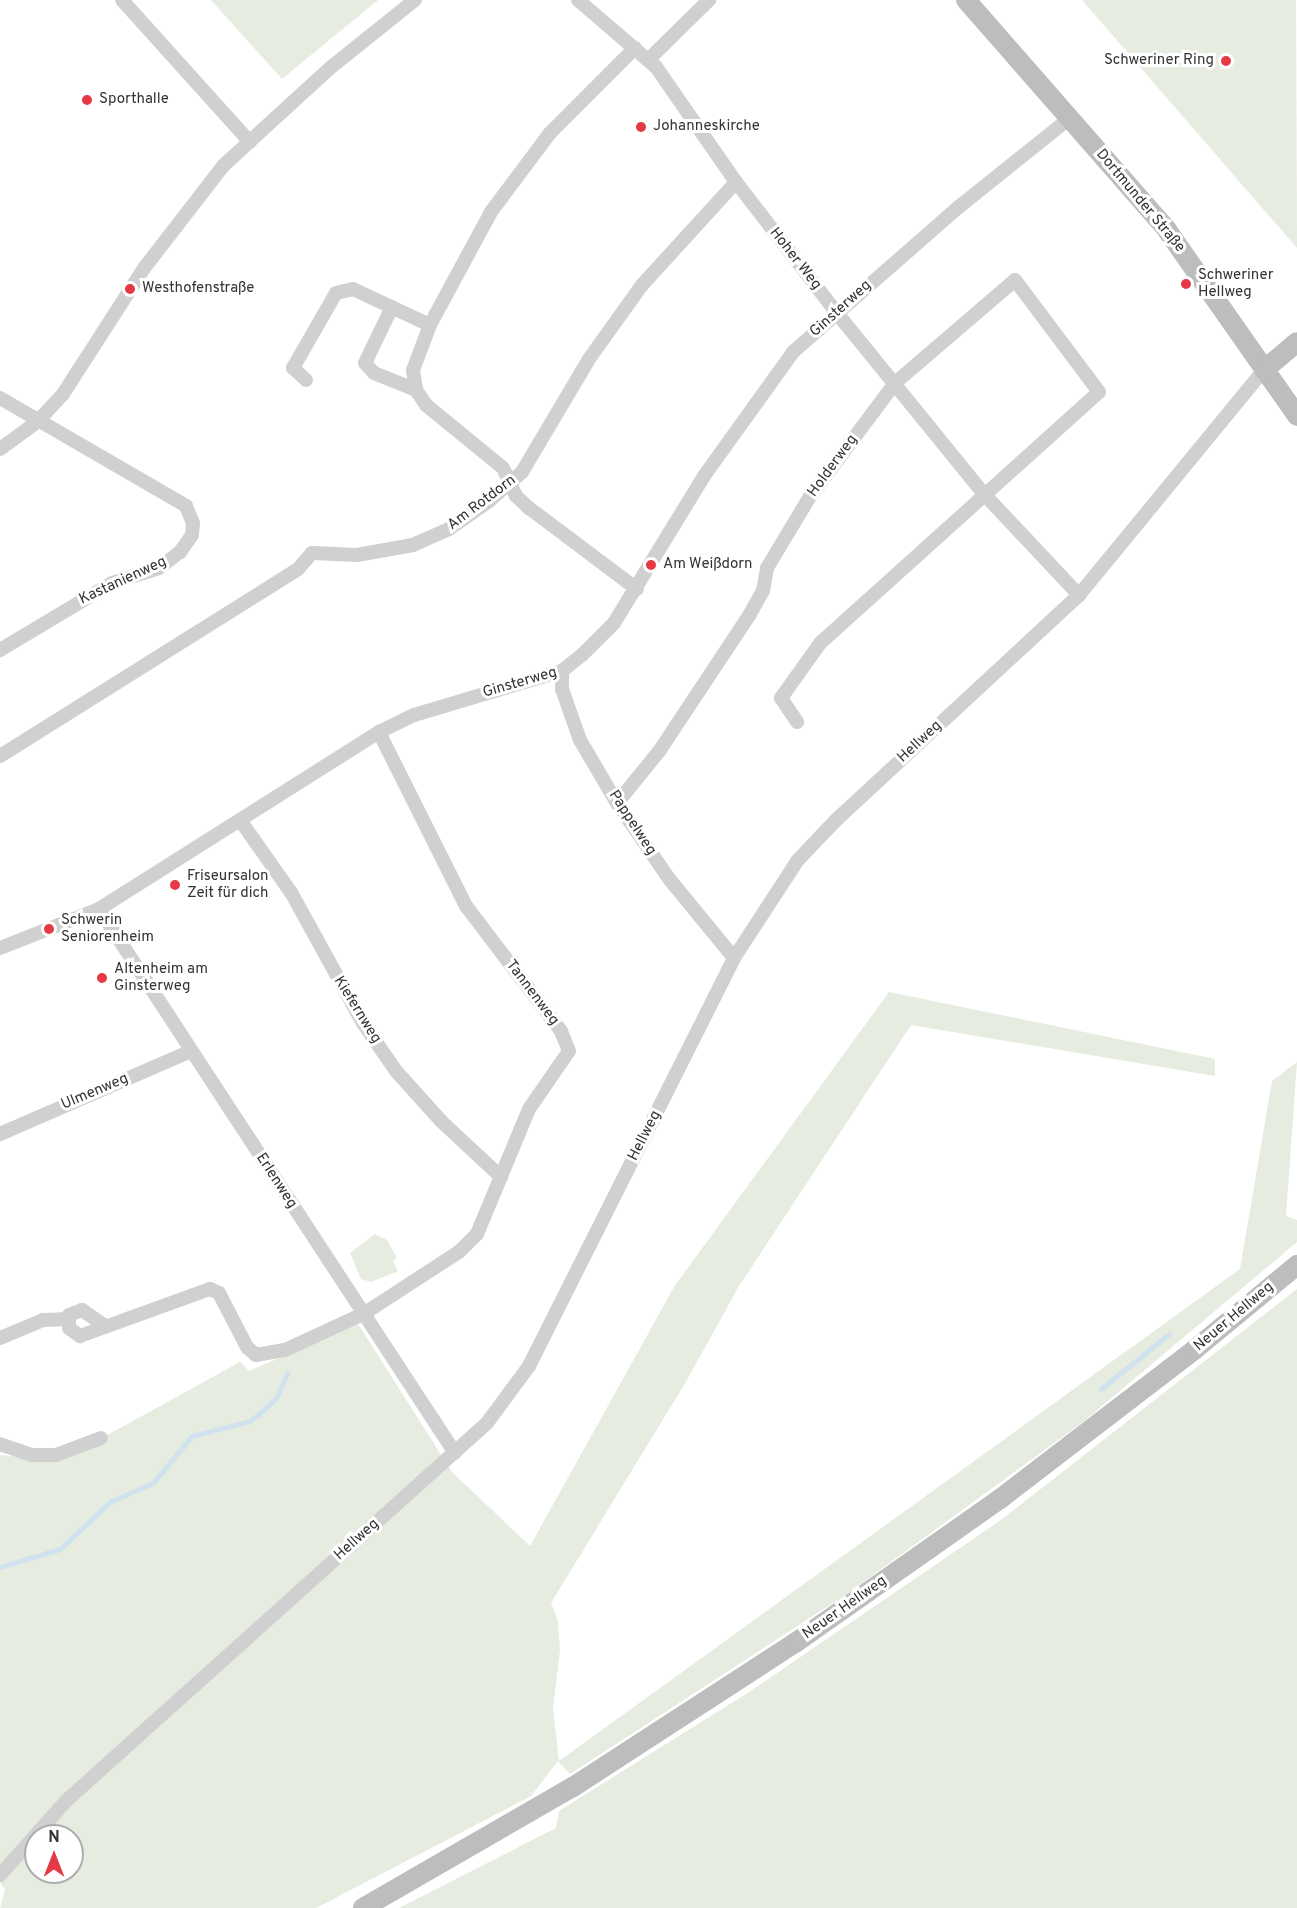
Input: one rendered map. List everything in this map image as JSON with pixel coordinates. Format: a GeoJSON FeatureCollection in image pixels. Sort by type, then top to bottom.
{"type":"FeatureCollection","features":[{"type":"Feature","properties":{"kind":"main road","name":"Dortmunder Straße"},"geometry":{"type":"LineString","coordinates":[[966,0],[1172,237],[1297,416]]}},
{"type":"Feature","properties":{"kind":"main road"},"geometry":{"type":"LineString","coordinates":[[1264,370],[1297,342]]}},
{"type":"Feature","properties":{"kind":"main road","name":"Neuer Hellweg"},"geometry":{"type":"LineString","coordinates":[[363,1908],[573,1787],[795,1643],[1000,1499],[1194,1350],[1297,1264]]}},
{"type":"Feature","properties":{"kind":"street"},"geometry":{"type":"LineString","coordinates":[[122,0],[250,142]]}},
{"type":"Feature","properties":{"kind":"street"},"geometry":{"type":"LineString","coordinates":[[0,449],[38,422],[63,394],[168,235],[223,166],[330,68],[415,0]]}},
{"type":"Feature","properties":{"kind":"street"},"geometry":{"type":"LineString","coordinates":[[578,0],[635,48],[550,133],[498,203],[464,257],[430,325],[413,370],[416,390],[426,405],[503,468],[511,480],[516,496],[637,589]]}},
{"type":"Feature","properties":{"kind":"street"},"geometry":{"type":"LineString","coordinates":[[648,60],[709,0]]}},
{"type":"Feature","properties":{"kind":"street","name":"Hoher Weg"},"geometry":{"type":"LineString","coordinates":[[635,48],[648,60],[736,182],[836,312],[984,494],[1079,595]]}},
{"type":"Feature","properties":{"kind":"street","name":"Ginsterweg"},"geometry":{"type":"LineString","coordinates":[[0,948],[99,909],[380,732],[414,715],[562,671],[615,623],[686,503],[740,423],[793,352],[836,312],[960,206],[1070,118]]}},
{"type":"Feature","properties":{"kind":"street","name":"Am Rotdorn"},"geometry":{"type":"LineString","coordinates":[[0,756],[298,569],[312,553],[357,555],[413,544],[448,529],[522,472],[589,359],[642,285],[736,182]]}},
{"type":"Feature","properties":{"kind":"street","name":"Holderweg"},"geometry":{"type":"LineString","coordinates":[[617,802],[660,750],[750,614],[763,591],[766,568],[809,498],[895,383],[1015,280],[1099,392],[984,494]]}},
{"type":"Feature","properties":{"kind":"street"},"geometry":{"type":"LineString","coordinates":[[306,380],[293,368],[336,293],[353,289],[430,325]]}},
{"type":"Feature","properties":{"kind":"street"},"geometry":{"type":"LineString","coordinates":[[392,307],[365,363],[374,373],[416,390]]}},
{"type":"Feature","properties":{"kind":"street","name":"Hellweg"},"geometry":{"type":"LineString","coordinates":[[0,1875],[67,1800],[487,1423],[529,1366],[734,957],[798,860],[835,821],[1079,595],[1264,370]]}},
{"type":"Feature","properties":{"kind":"street"},"geometry":{"type":"LineString","coordinates":[[0,398],[38,422]]}},
{"type":"Feature","properties":{"kind":"street","name":"Kastanienweg"},"geometry":{"type":"LineString","coordinates":[[0,650],[112,583],[159,568],[180,552],[192,535],[193,523],[186,506],[38,422]]}},
{"type":"Feature","properties":{"kind":"street"},"geometry":{"type":"LineString","coordinates":[[797,722],[781,698],[820,642],[984,494]]}},
{"type":"Feature","properties":{"kind":"street","name":"Pappelweg"},"geometry":{"type":"LineString","coordinates":[[562,671],[562,689],[580,740],[617,802],[670,880],[734,957]]}},
{"type":"Feature","properties":{"kind":"street","name":"Tannenweg"},"geometry":{"type":"LineString","coordinates":[[105,1326],[210,1289],[219,1293],[247,1347],[256,1355],[285,1350],[365,1313],[460,1251],[477,1234],[530,1109],[569,1051],[561,1031],[466,906],[380,732]]}},
{"type":"Feature","properties":{"kind":"street","name":"Kiefernweg"},"geometry":{"type":"LineString","coordinates":[[240,820],[292,894],[363,1023],[396,1071],[441,1121],[501,1177]]}},
{"type":"Feature","properties":{"kind":"street","name":"Erlenweg"},"geometry":{"type":"LineString","coordinates":[[99,909],[455,1453]]}},
{"type":"Feature","properties":{"kind":"street","name":"Ulmenweg"},"geometry":{"type":"LineString","coordinates":[[0,1134],[191,1051]]}},
{"type":"Feature","properties":{"kind":"street"},"geometry":{"type":"LineString","coordinates":[[82,1310],[105,1326],[80,1336],[69,1328],[69,1315],[82,1310]]}},
{"type":"Feature","properties":{"kind":"street"},"geometry":{"type":"LineString","coordinates":[[0,1338],[43,1320],[69,1319]]}},
{"type":"Feature","properties":{"kind":"street"},"geometry":{"type":"LineString","coordinates":[[0,1444],[32,1455],[56,1455],[101,1438]]}},
{"type":"Feature","properties":{"kind":"shaded area"},"geometry":{"type":"Polygon","coordinates":[[[211,0],[378,0],[282,79],[211,0]]]}},
{"type":"Feature","properties":{"kind":"shaded area"},"geometry":{"type":"Polygon","coordinates":[[[1082,0],[1296,0],[1297,248],[1082,0]]]}},
{"type":"Feature","properties":{"kind":"shaded area"},"geometry":{"type":"Polygon","coordinates":[[[889,992],[1215,1059],[1215,1076],[911,1025],[739,1286],[687,1380],[551,1603],[558,1621],[560,1650],[553,1708],[559,1761],[1240,1269],[1272,1081],[1297,1062],[1286,1216],[1297,1220],[1297,1242],[1083,1422],[851,1591],[570,1774],[558,1761],[531,1796],[316,1908],[0,1908],[5,1890],[0,1882],[0,1455],[62,1460],[240,1362],[249,1371],[358,1324],[452,1472],[530,1546],[674,1287],[889,992]]]}},
{"type":"Feature","properties":{"kind":"shaded area"},"geometry":{"type":"Polygon","coordinates":[[[375,1234],[387,1240],[397,1258],[393,1261],[398,1271],[371,1282],[361,1279],[350,1253],[375,1234]]]}},
{"type":"Feature","properties":{"kind":"shaded area"},"geometry":{"type":"Polygon","coordinates":[[[1297,1289],[1297,1908],[399,1908],[556,1828],[559,1811],[749,1692],[1001,1520],[1297,1289]]]}},
{"type":"Feature","properties":{"kind":"waterway"},"geometry":{"type":"LineString","coordinates":[[1101,1389],[1169,1334]]}},
{"type":"Feature","properties":{"kind":"waterway"},"geometry":{"type":"LineString","coordinates":[[0,1567],[60,1549],[110,1502],[153,1483],[192,1436],[250,1421],[277,1397],[287,1373]]}},
{"type":"Feature","properties":{"kind":"place","name":"Schweriner Ring"},"geometry":{"type":"Point","coordinates":[1226,61]}},
{"type":"Feature","properties":{"kind":"place","name":"Sporthalle"},"geometry":{"type":"Point","coordinates":[87,100]}},
{"type":"Feature","properties":{"kind":"place","name":"Johanneskirche"},"geometry":{"type":"Point","coordinates":[641,127]}},
{"type":"Feature","properties":{"kind":"place","name":"Schweriner Hellweg"},"geometry":{"type":"Point","coordinates":[1186,284]}},
{"type":"Feature","properties":{"kind":"place","name":"Westhofenstraße"},"geometry":{"type":"Point","coordinates":[130,289]}},
{"type":"Feature","properties":{"kind":"place","name":"Am Weißdorn"},"geometry":{"type":"Point","coordinates":[651,565]}},
{"type":"Feature","properties":{"kind":"place","name":"Friseursalon Zeit für dich"},"geometry":{"type":"Point","coordinates":[175,885]}},
{"type":"Feature","properties":{"kind":"place","name":"Schwerin Seniorenheim"},"geometry":{"type":"Point","coordinates":[49,929]}},
{"type":"Feature","properties":{"kind":"place","name":"Altenheim am Ginsterweg"},"geometry":{"type":"Point","coordinates":[102,978]}}]}
